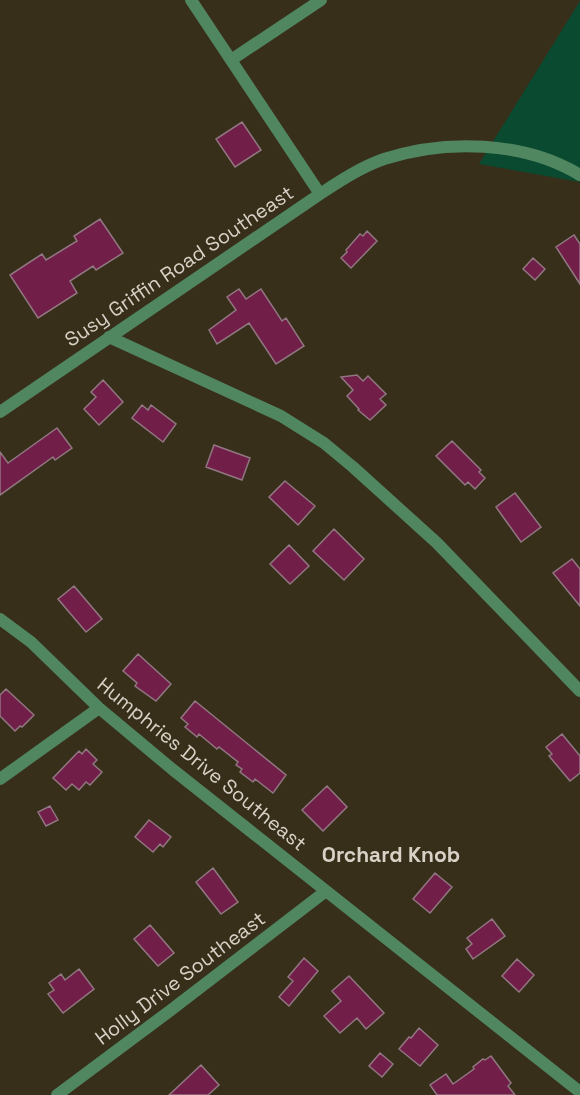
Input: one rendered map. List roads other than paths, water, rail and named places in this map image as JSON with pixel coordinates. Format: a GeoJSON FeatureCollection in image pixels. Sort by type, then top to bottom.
{"type":"FeatureCollection","features":[{"type":"Feature","properties":{"kind":"street"},"geometry":{"type":"LineString","coordinates":[[191,0],[320,194]]}},
{"type":"Feature","properties":{"kind":"street"},"geometry":{"type":"LineString","coordinates":[[231,60],[321,0]]}},
{"type":"Feature","properties":{"kind":"street","name":"Susy Griffin Road Southeast"},"geometry":{"type":"LineString","coordinates":[[0,411],[320,194],[353,173],[384,159],[428,148],[477,146],[524,153],[568,168],[580,175]]}},
{"type":"Feature","properties":{"kind":"street"},"geometry":{"type":"LineString","coordinates":[[109,338],[281,416],[324,443],[437,543],[580,691]]}},
{"type":"Feature","properties":{"kind":"street","name":"Humphries Drive Southeast"},"geometry":{"type":"LineString","coordinates":[[0,619],[31,642],[99,708],[172,769],[580,1092]]}},
{"type":"Feature","properties":{"kind":"street"},"geometry":{"type":"LineString","coordinates":[[0,779],[99,708]]}},
{"type":"Feature","properties":{"kind":"street","name":"Holly Drive Southeast"},"geometry":{"type":"LineString","coordinates":[[57,1095],[326,891]]}},
{"type":"Feature","properties":{"kind":"district","name":"Orchard Knob"},"geometry":{"type":"Point","coordinates":[391,854]}}]}
